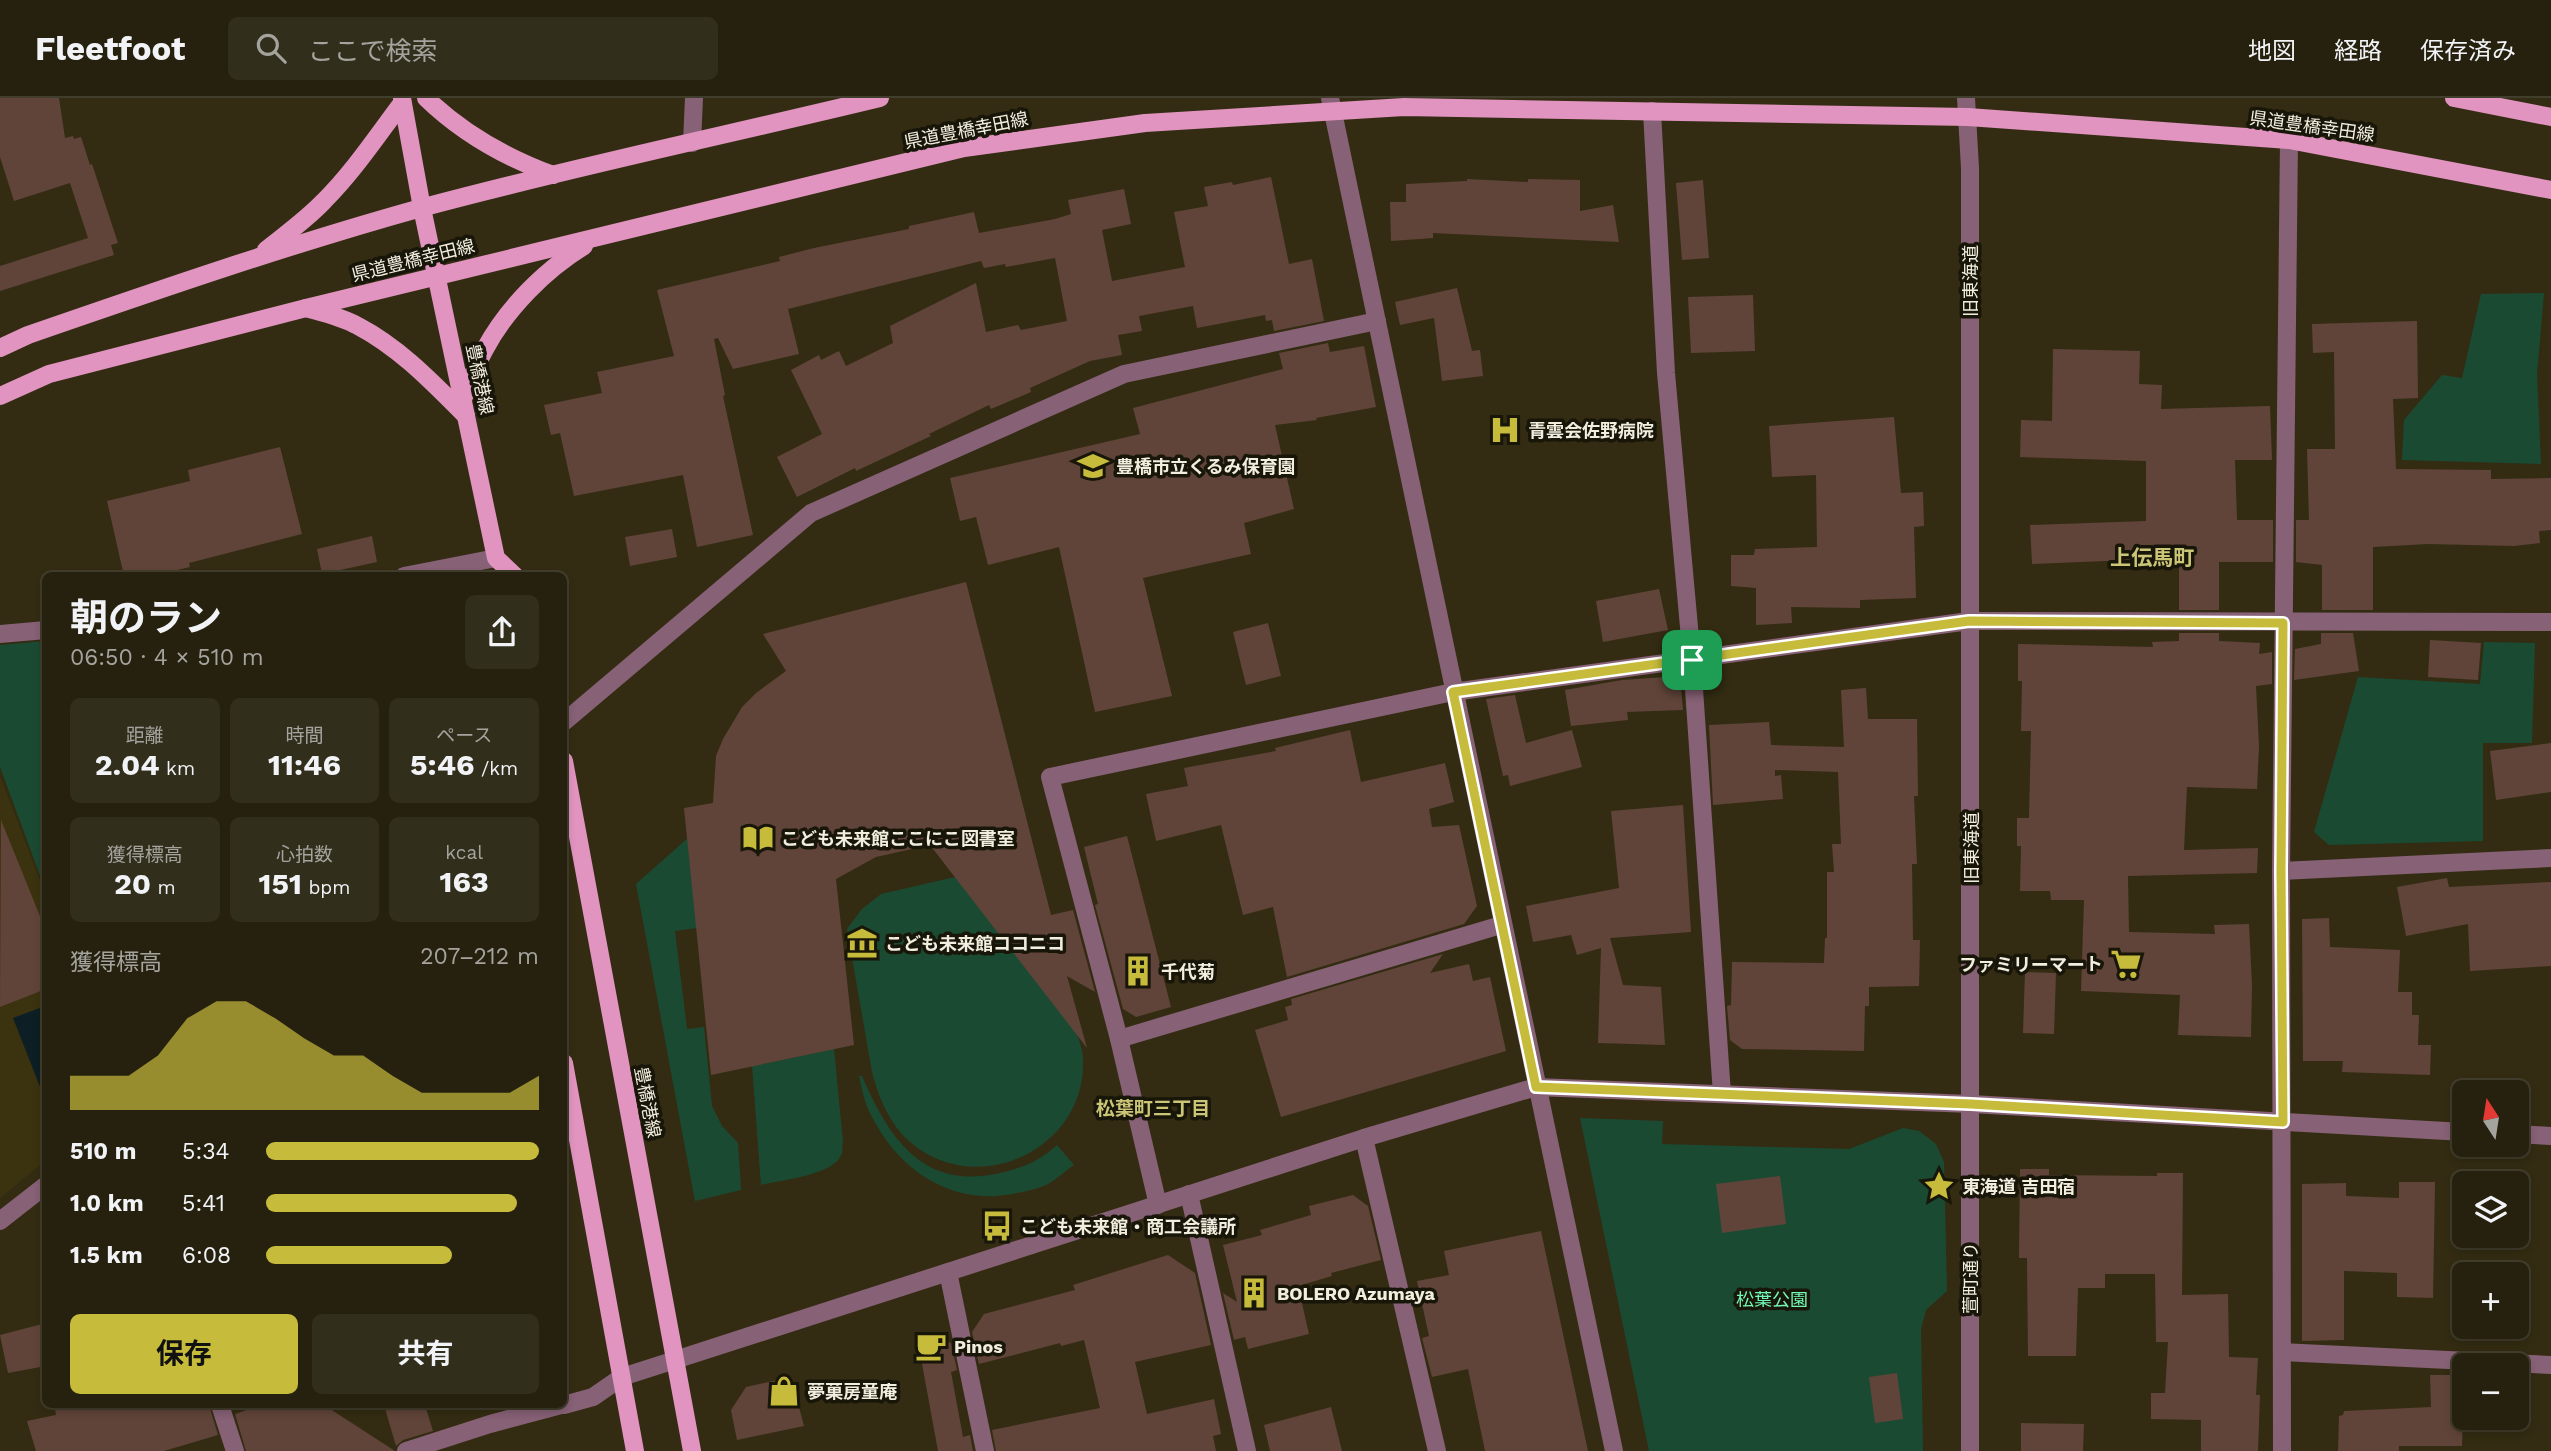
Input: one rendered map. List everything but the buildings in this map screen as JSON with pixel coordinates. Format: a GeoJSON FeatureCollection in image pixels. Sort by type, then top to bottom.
{"type":"FeatureCollection","features":[{"type":"Feature","properties":{"kind":"main road"},"geometry":{"type":"LineString","coordinates":[[426,98],[461,127],[497,149],[521,163],[553,175]]}},
{"type":"Feature","properties":{"kind":"main road"},"geometry":{"type":"LineString","coordinates":[[0,348],[28,335],[258,256],[422,208],[880,98]]}},
{"type":"Feature","properties":{"kind":"main road"},"geometry":{"type":"LineString","coordinates":[[2454,98],[2551,117]]}},
{"type":"Feature","properties":{"kind":"main road"},"geometry":{"type":"LineString","coordinates":[[258,256],[301,224],[324,201],[350,172],[402,100]]}},
{"type":"Feature","properties":{"kind":"main road","name":"豊橋港線"},"geometry":{"type":"LineString","coordinates":[[402,100],[422,208],[496,558]]}},
{"type":"Feature","properties":{"kind":"main road","name":"県道豊橋幸田線"},"geometry":{"type":"LineString","coordinates":[[0,396],[49,374],[306,308],[964,148],[1146,123],[1330,105],[1968,117],[2289,140],[2551,190]]}},
{"type":"Feature","properties":{"kind":"main road"},"geometry":{"type":"LineString","coordinates":[[306,308],[358,326],[382,341],[464,407],[485,348],[508,316],[553,269],[596,238]]}},
{"type":"Feature","properties":{"kind":"main road"},"geometry":{"type":"LineString","coordinates":[[491,572],[496,558],[511,572]]}},
{"type":"Feature","properties":{"kind":"main road","name":"豊橋港線"},"geometry":{"type":"LineString","coordinates":[[567,777],[692,1451]]}},
{"type":"Feature","properties":{"kind":"main road"},"geometry":{"type":"LineString","coordinates":[[567,1079],[635,1451]]}},
{"type":"Feature","properties":{"kind":"street"},"geometry":{"type":"LineString","coordinates":[[692,143],[694,98]]}},
{"type":"Feature","properties":{"kind":"street","name":"旧東海道"},"geometry":{"type":"LineString","coordinates":[[1966,98],[1970,168],[1971,1104]]}},
{"type":"Feature","properties":{"kind":"street"},"geometry":{"type":"LineString","coordinates":[[1330,105],[1614,1451]]}},
{"type":"Feature","properties":{"kind":"street"},"geometry":{"type":"LineString","coordinates":[[1652,111],[1666,373],[1692,660],[1722,1094]]}},
{"type":"Feature","properties":{"kind":"street"},"geometry":{"type":"LineString","coordinates":[[2282,1451],[2281,871],[2289,140]]}},
{"type":"Feature","properties":{"kind":"street"},"geometry":{"type":"LineString","coordinates":[[567,719],[811,513],[1124,374],[1377,321]]}},
{"type":"Feature","properties":{"kind":"street"},"geometry":{"type":"LineString","coordinates":[[424,572],[496,558]]}},
{"type":"Feature","properties":{"kind":"street"},"geometry":{"type":"LineString","coordinates":[[1158,1205],[1119,1039],[1050,777],[1453,692],[1969,621],[2551,622]]}},
{"type":"Feature","properties":{"kind":"street"},"geometry":{"type":"LineString","coordinates":[[0,634],[42,630]]}},
{"type":"Feature","properties":{"kind":"street"},"geometry":{"type":"LineString","coordinates":[[2281,871],[2551,858]]}},
{"type":"Feature","properties":{"kind":"street"},"geometry":{"type":"LineString","coordinates":[[1119,1039],[1502,925]]}},
{"type":"Feature","properties":{"kind":"street"},"geometry":{"type":"LineString","coordinates":[[567,1404],[593,1397],[622,1377],[1364,1138],[1536,1087],[1971,1104],[2452,1131]]}},
{"type":"Feature","properties":{"kind":"street","name":"萱町通り"},"geometry":{"type":"LineString","coordinates":[[1970,1451],[1971,1104]]}},
{"type":"Feature","properties":{"kind":"street"},"geometry":{"type":"LineString","coordinates":[[2529,1135],[2551,1136]]}},
{"type":"Feature","properties":{"kind":"street"},"geometry":{"type":"LineString","coordinates":[[1364,1138],[1437,1451]]}},
{"type":"Feature","properties":{"kind":"street"},"geometry":{"type":"LineString","coordinates":[[0,1221],[42,1188]]}},
{"type":"Feature","properties":{"kind":"street"},"geometry":{"type":"LineString","coordinates":[[1189,1194],[1248,1451]]}},
{"type":"Feature","properties":{"kind":"street"},"geometry":{"type":"LineString","coordinates":[[947,1272],[985,1451]]}},
{"type":"Feature","properties":{"kind":"street"},"geometry":{"type":"LineString","coordinates":[[2282,1352],[2551,1366]]}},
{"type":"Feature","properties":{"kind":"street"},"geometry":{"type":"LineString","coordinates":[[221,1408],[235,1451]]}},
{"type":"Feature","properties":{"kind":"street"},"geometry":{"type":"LineString","coordinates":[[406,1451],[551,1408]]}},
{"type":"Feature","properties":{"kind":"shaded area"},"geometry":{"type":"Polygon","coordinates":[[[0,776],[42,886],[42,1163],[0,1198],[0,776]]]}},
{"type":"Feature","properties":{"kind":"green space"},"geometry":{"type":"Polygon","coordinates":[[[2544,293],[2537,374],[2541,464],[2402,460],[2404,420],[2442,375],[2462,378],[2481,294],[2544,293]]]}},
{"type":"Feature","properties":{"kind":"green space"},"geometry":{"type":"Polygon","coordinates":[[[42,641],[42,881],[0,767],[0,645],[42,641]]]}},
{"type":"Feature","properties":{"kind":"green space"},"geometry":{"type":"Polygon","coordinates":[[[2484,642],[2535,643],[2532,743],[2483,743],[2483,841],[2329,845],[2314,832],[2358,677],[2480,684],[2484,642]]]}},
{"type":"Feature","properties":{"kind":"green space"},"geometry":{"type":"Polygon","coordinates":[[[688,838],[697,928],[675,931],[687,1029],[704,1027],[712,1106],[722,1126],[738,1143],[741,1190],[695,1201],[636,884],[688,838]]]}},
{"type":"Feature","properties":{"kind":"green space"},"geometry":{"type":"Polygon","coordinates":[[[955,877],[1062,993],[1071,1010],[1083,1056],[1079,1091],[1067,1118],[1047,1140],[1023,1156],[995,1165],[965,1166],[936,1158],[909,1141],[890,1118],[872,1072],[847,929],[862,909],[881,894],[955,877]]]}},
{"type":"Feature","properties":{"kind":"green space"},"geometry":{"type":"Polygon","coordinates":[[[834,1049],[842,1153],[830,1167],[761,1185],[752,1066],[834,1049]]]}},
{"type":"Feature","properties":{"kind":"green space"},"geometry":{"type":"Polygon","coordinates":[[[859,1076],[862,1076],[884,1120],[897,1139],[912,1155],[930,1167],[950,1174],[973,1177],[1000,1173],[1030,1163],[1057,1145],[1074,1165],[1048,1184],[1036,1189],[994,1196],[951,1190],[914,1169],[884,1137],[870,1112],[859,1076]]]}},
{"type":"Feature","properties":{"kind":"green space","name":"松葉公園"},"geometry":{"type":"Polygon","coordinates":[[[1580,1118],[1663,1121],[1662,1144],[1849,1149],[1903,1128],[1919,1131],[1936,1144],[1944,1162],[1947,1291],[1926,1310],[1921,1329],[1923,1451],[1649,1451],[1580,1118]]]}},
{"type":"Feature","properties":{"kind":"water"},"geometry":{"type":"Polygon","coordinates":[[[42,1007],[42,1092],[13,1018],[42,1007]]]}},
{"type":"Feature","properties":{"kind":"place","name":"青雲会佐野病院"},"geometry":{"type":"Point","coordinates":[1505,430]}},
{"type":"Feature","properties":{"kind":"place","name":"豊橋市立くるみ保育園"},"geometry":{"type":"Point","coordinates":[1093,466]}},
{"type":"Feature","properties":{"kind":"place","name":"こども未来館ここにこ図書室"},"geometry":{"type":"Point","coordinates":[758,838]}},
{"type":"Feature","properties":{"kind":"place","name":"こども未来館ココニコ"},"geometry":{"type":"Point","coordinates":[862,943]}},
{"type":"Feature","properties":{"kind":"place","name":"ファミリーマート"},"geometry":{"type":"Point","coordinates":[2126,964]}},
{"type":"Feature","properties":{"kind":"place","name":"千代菊"},"geometry":{"type":"Point","coordinates":[1138,971]}},
{"type":"Feature","properties":{"kind":"place","name":"東海道 吉田宿"},"geometry":{"type":"Point","coordinates":[1939,1186]}},
{"type":"Feature","properties":{"kind":"place","name":"こども未来館・商工会議所"},"geometry":{"type":"Point","coordinates":[997,1226]}},
{"type":"Feature","properties":{"kind":"place","name":"BOLERO Azumaya"},"geometry":{"type":"Point","coordinates":[1254,1293]}},
{"type":"Feature","properties":{"kind":"place","name":"Pinos"},"geometry":{"type":"Point","coordinates":[931,1346]}},
{"type":"Feature","properties":{"kind":"place","name":"夢菓房童庵"},"geometry":{"type":"Point","coordinates":[784,1391]}},
{"type":"Feature","properties":{"kind":"district","name":"上伝馬町"},"geometry":{"type":"Point","coordinates":[2152,557]}},
{"type":"Feature","properties":{"kind":"district","name":"松葉町三丁目"},"geometry":{"type":"Point","coordinates":[1153,1108]}},
{"type":"Feature","properties":{"kind":"route"},"geometry":{"type":"LineString","coordinates":[[1969,621],[2283,623],[2283,1122],[1971,1104],[1536,1087],[1453,692],[1692,660],[1969,621]]}}]}
